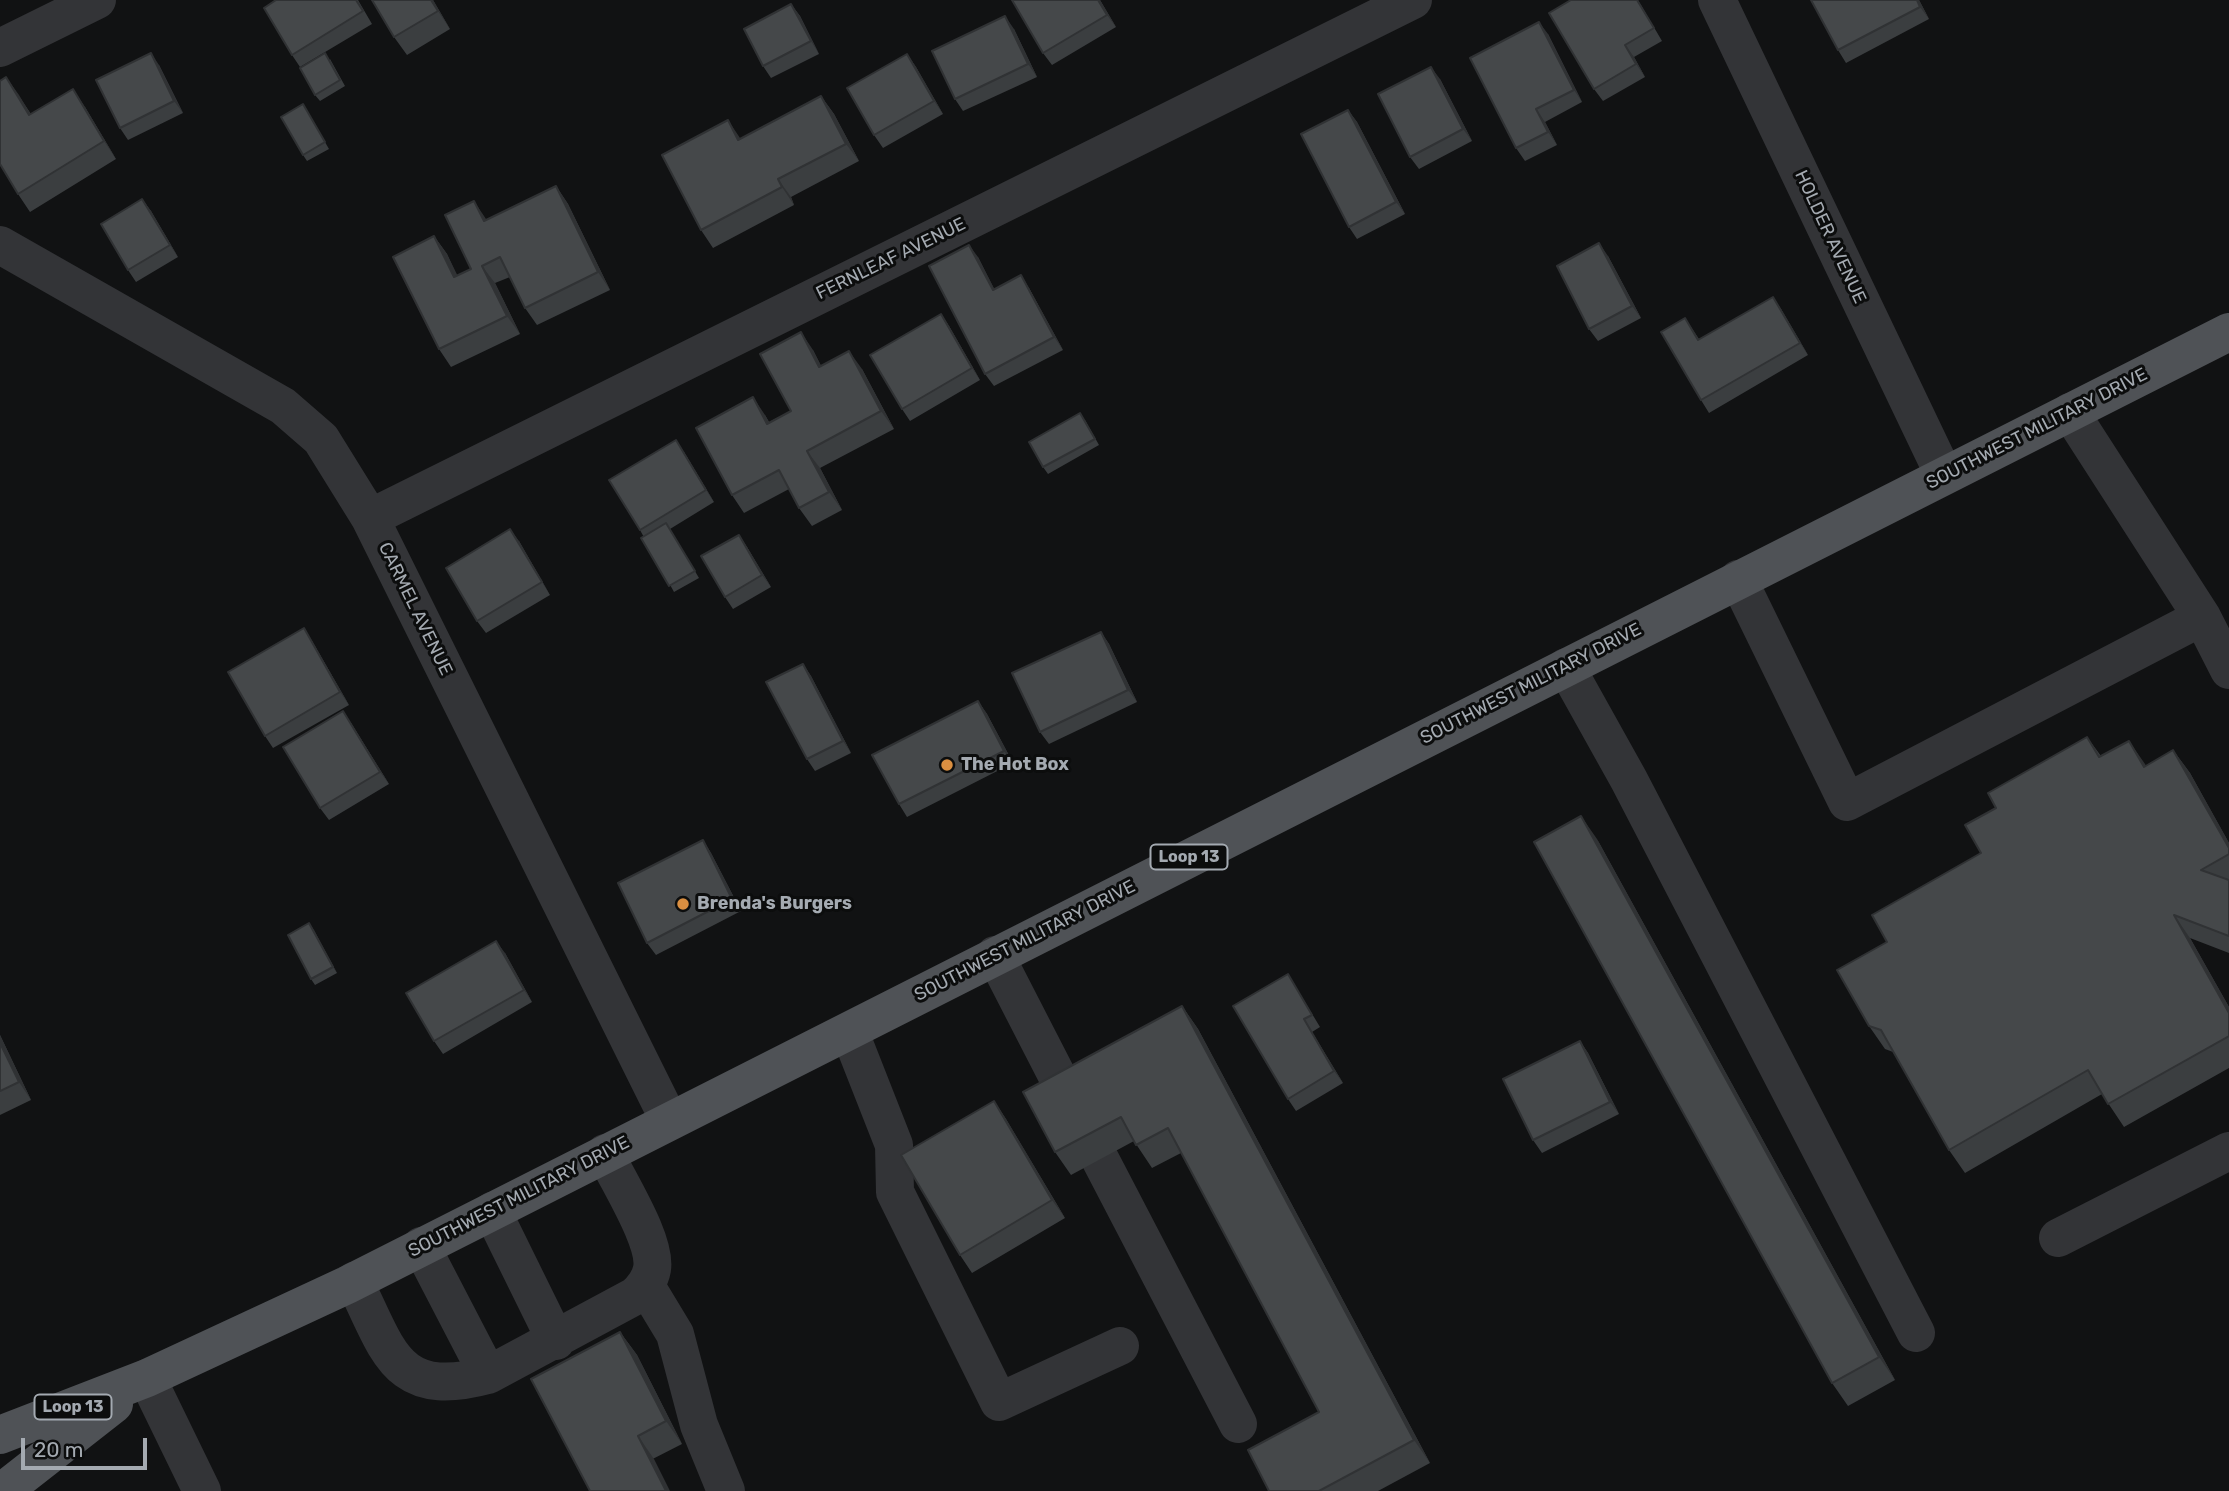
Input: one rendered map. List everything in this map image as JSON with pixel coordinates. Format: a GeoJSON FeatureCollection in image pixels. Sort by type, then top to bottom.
{"type":"FeatureCollection","features":[{"type":"Feature","properties":{"kind":"main road","name":"SOUTHWEST MILITARY DRIVE"},"geometry":{"type":"LineString","coordinates":[[0,1436],[147,1378],[355,1281],[605,1153],[850,1033],[995,955],[2229,332]]}},
{"type":"Feature","properties":{"kind":"main road"},"geometry":{"type":"LineString","coordinates":[[3,1491],[147,1378]]}},
{"type":"Feature","properties":{"kind":"street"},"geometry":{"type":"LineString","coordinates":[[0,48],[97,0]]}},
{"type":"Feature","properties":{"kind":"street","name":"FERNLEAF AVENUE"},"geometry":{"type":"LineString","coordinates":[[370,518],[1413,0]]}},
{"type":"Feature","properties":{"kind":"street","name":"HOLDER AVENUE"},"geometry":{"type":"LineString","coordinates":[[1717,0],[1944,475]]}},
{"type":"Feature","properties":{"kind":"street","name":"CARMEL AVENUE"},"geometry":{"type":"LineString","coordinates":[[0,245],[283,406],[321,439],[370,518],[669,1121]]}},
{"type":"Feature","properties":{"kind":"street"},"geometry":{"type":"LineString","coordinates":[[2070,412],[2202,617],[2229,670]]}},
{"type":"Feature","properties":{"kind":"street"},"geometry":{"type":"LineString","coordinates":[[1738,579],[1847,802],[2202,617]]}},
{"type":"Feature","properties":{"kind":"street"},"geometry":{"type":"LineString","coordinates":[[1566,667],[1629,780],[1916,1333]]}},
{"type":"Feature","properties":{"kind":"street"},"geometry":{"type":"LineString","coordinates":[[995,955],[1069,1099]]}},
{"type":"Feature","properties":{"kind":"street"},"geometry":{"type":"LineString","coordinates":[[850,1033],[894,1145],[895,1192],[999,1402],[1120,1346]]}},
{"type":"Feature","properties":{"kind":"street"},"geometry":{"type":"LineString","coordinates":[[2058,1238],[2229,1151]]}},
{"type":"Feature","properties":{"kind":"street"},"geometry":{"type":"LineString","coordinates":[[355,1281],[391,1355],[411,1375],[437,1383],[467,1381],[488,1375],[556,1341],[635,1296],[646,1286],[652,1268],[649,1245],[605,1153]]}},
{"type":"Feature","properties":{"kind":"street"},"geometry":{"type":"LineString","coordinates":[[1100,1160],[1238,1424]]}},
{"type":"Feature","properties":{"kind":"street"},"geometry":{"type":"LineString","coordinates":[[492,1211],[556,1341]]}},
{"type":"Feature","properties":{"kind":"street"},"geometry":{"type":"LineString","coordinates":[[421,1247],[488,1375]]}},
{"type":"Feature","properties":{"kind":"street"},"geometry":{"type":"LineString","coordinates":[[646,1286],[675,1334],[699,1425],[726,1491]]}},
{"type":"Feature","properties":{"kind":"street"},"geometry":{"type":"LineString","coordinates":[[147,1378],[202,1491]]}},
{"type":"Feature","properties":{"kind":"building"},"geometry":{"type":"Polygon","coordinates":[[[276,0],[356,0],[363,11],[292,55],[264,8],[276,0]]]}},
{"type":"Feature","properties":{"kind":"building"},"geometry":{"type":"Polygon","coordinates":[[[372,0],[431,0],[438,11],[394,37],[372,0]]]}},
{"type":"Feature","properties":{"kind":"building"},"geometry":{"type":"Polygon","coordinates":[[[1012,0],[1098,0],[1107,15],[1043,53],[1012,0]]]}},
{"type":"Feature","properties":{"kind":"building"},"geometry":{"type":"Polygon","coordinates":[[[1571,0],[1637,0],[1654,28],[1625,45],[1636,64],[1594,89],[1549,13],[1571,0]]]}},
{"type":"Feature","properties":{"kind":"building"},"geometry":{"type":"Polygon","coordinates":[[[1811,0],[1917,0],[1920,7],[1838,50],[1811,0]]]}},
{"type":"Feature","properties":{"kind":"building"},"geometry":{"type":"Polygon","coordinates":[[[791,4],[811,41],[763,66],[744,29],[791,4]]]}},
{"type":"Feature","properties":{"kind":"building"},"geometry":{"type":"Polygon","coordinates":[[[1005,16],[1028,64],[955,99],[932,51],[1005,16]]]}},
{"type":"Feature","properties":{"kind":"building"},"geometry":{"type":"Polygon","coordinates":[[[1539,22],[1574,90],[1536,109],[1548,132],[1516,148],[1470,58],[1539,22]]]}},
{"type":"Feature","properties":{"kind":"building"},"geometry":{"type":"Polygon","coordinates":[[[151,53],[174,101],[120,128],[96,80],[151,53]]]}},
{"type":"Feature","properties":{"kind":"building"},"geometry":{"type":"Polygon","coordinates":[[[325,53],[340,80],[315,95],[300,68],[325,53]]]}},
{"type":"Feature","properties":{"kind":"building"},"geometry":{"type":"Polygon","coordinates":[[[907,54],[934,101],[874,135],[847,88],[907,54]]]}},
{"type":"Feature","properties":{"kind":"building"},"geometry":{"type":"Polygon","coordinates":[[[1431,67],[1463,129],[1410,157],[1378,94],[1431,67]]]}},
{"type":"Feature","properties":{"kind":"building"},"geometry":{"type":"Polygon","coordinates":[[[6,77],[29,115],[73,89],[104,141],[18,194],[0,164],[0,81],[6,77]]]}},
{"type":"Feature","properties":{"kind":"building"},"geometry":{"type":"Polygon","coordinates":[[[821,96],[846,144],[778,179],[782,187],[701,230],[662,155],[728,120],[738,140],[821,96]]]}},
{"type":"Feature","properties":{"kind":"building"},"geometry":{"type":"Polygon","coordinates":[[[303,104],[325,142],[303,155],[281,117],[303,104]]]}},
{"type":"Feature","properties":{"kind":"building"},"geometry":{"type":"Polygon","coordinates":[[[1348,110],[1396,202],[1349,227],[1301,134],[1348,110]]]}},
{"type":"Feature","properties":{"kind":"building"},"geometry":{"type":"Polygon","coordinates":[[[556,186],[598,272],[525,308],[500,257],[482,266],[507,316],[439,349],[393,257],[434,236],[454,277],[471,269],[445,215],[474,201],[484,221],[556,186]]]}},
{"type":"Feature","properties":{"kind":"building"},"geometry":{"type":"Polygon","coordinates":[[[142,199],[170,245],[128,270],[101,224],[142,199]]]}},
{"type":"Feature","properties":{"kind":"building"},"geometry":{"type":"Polygon","coordinates":[[[1599,243],[1632,306],[1589,329],[1557,266],[1599,243]]]}},
{"type":"Feature","properties":{"kind":"building"},"geometry":{"type":"Polygon","coordinates":[[[969,245],[993,290],[1021,275],[1054,337],[985,374],[929,266],[969,245]]]}},
{"type":"Feature","properties":{"kind":"building"},"geometry":{"type":"Polygon","coordinates":[[[1773,297],[1800,343],[1701,400],[1661,332],[1685,318],[1698,340],[1773,297]]]}},
{"type":"Feature","properties":{"kind":"building"},"geometry":{"type":"Polygon","coordinates":[[[941,314],[972,368],[902,409],[870,355],[941,314]]]}},
{"type":"Feature","properties":{"kind":"building"},"geometry":{"type":"Polygon","coordinates":[[[801,332],[819,367],[849,351],[881,411],[807,451],[829,492],[799,508],[779,470],[732,495],[696,428],[753,397],[767,424],[791,411],[760,354],[801,332]]]}},
{"type":"Feature","properties":{"kind":"building"},"geometry":{"type":"Polygon","coordinates":[[[1080,413],[1095,439],[1043,467],[1029,442],[1080,413]]]}},
{"type":"Feature","properties":{"kind":"building"},"geometry":{"type":"Polygon","coordinates":[[[676,440],[706,490],[640,530],[609,480],[676,440]]]}},
{"type":"Feature","properties":{"kind":"building"},"geometry":{"type":"Polygon","coordinates":[[[666,523],[695,571],[669,586],[641,538],[666,523]]]}},
{"type":"Feature","properties":{"kind":"building"},"geometry":{"type":"Polygon","coordinates":[[[510,529],[542,582],[477,621],[446,568],[510,529]]]}},
{"type":"Feature","properties":{"kind":"building"},"geometry":{"type":"Polygon","coordinates":[[[739,535],[762,575],[725,597],[701,556],[739,535]]]}},
{"type":"Feature","properties":{"kind":"building"},"geometry":{"type":"Polygon","coordinates":[[[304,628],[340,692],[265,736],[228,672],[304,628]]]}},
{"type":"Feature","properties":{"kind":"building"},"geometry":{"type":"Polygon","coordinates":[[[1101,632],[1128,690],[1040,732],[1012,673],[1101,632]]]}},
{"type":"Feature","properties":{"kind":"building"},"geometry":{"type":"Polygon","coordinates":[[[803,664],[843,741],[807,759],[766,682],[803,664]]]}},
{"type":"Feature","properties":{"kind":"building","name":"The Hot Box"},"geometry":{"type":"Polygon","coordinates":[[[978,701],[1004,751],[899,804],[872,755],[978,701]]]}},
{"type":"Feature","properties":{"kind":"building"},"geometry":{"type":"Polygon","coordinates":[[[343,711],[380,772],[320,808],[283,747],[343,711]]]}},
{"type":"Feature","properties":{"kind":"building"},"geometry":{"type":"Polygon","coordinates":[[[2087,737],[2099,757],[2129,741],[2144,767],[2173,750],[2229,848],[2229,854],[2201,870],[2229,880],[2229,936],[2174,915],[2229,1013],[2229,1036],[2108,1104],[2088,1070],[1949,1150],[1881,1030],[1869,1026],[1837,970],[1887,942],[1872,915],[1981,853],[1965,825],[1996,808],[1988,793],[2087,737]]]}},
{"type":"Feature","properties":{"kind":"building"},"geometry":{"type":"Polygon","coordinates":[[[1581,816],[1879,1357],[1832,1383],[1534,842],[1581,816]]]}},
{"type":"Feature","properties":{"kind":"building","name":"Brenda's Burgers"},"geometry":{"type":"Polygon","coordinates":[[[703,840],[732,899],[647,943],[618,883],[703,840]]]}},
{"type":"Feature","properties":{"kind":"building"},"geometry":{"type":"Polygon","coordinates":[[[309,923],[333,967],[311,979],[288,935],[309,923]]]}},
{"type":"Feature","properties":{"kind":"building"},"geometry":{"type":"Polygon","coordinates":[[[496,941],[524,990],[434,1041],[406,993],[496,941]]]}},
{"type":"Feature","properties":{"kind":"building"},"geometry":{"type":"Polygon","coordinates":[[[1288,974],[1312,1015],[1304,1019],[1334,1071],[1288,1099],[1233,1006],[1288,974]]]}},
{"type":"Feature","properties":{"kind":"building"},"geometry":{"type":"Polygon","coordinates":[[[1182,1006],[1414,1440],[1319,1491],[1269,1491],[1248,1450],[1319,1412],[1168,1128],[1136,1145],[1121,1117],[1055,1152],[1023,1092],[1182,1006]]]}},
{"type":"Feature","properties":{"kind":"building"},"geometry":{"type":"Polygon","coordinates":[[[1580,1041],[1610,1102],[1533,1140],[1503,1079],[1580,1041]]]}},
{"type":"Feature","properties":{"kind":"building"},"geometry":{"type":"Polygon","coordinates":[[[0,1043],[19,1082],[0,1091],[0,1043]]]}},
{"type":"Feature","properties":{"kind":"building"},"geometry":{"type":"Polygon","coordinates":[[[994,1101],[1052,1200],[960,1255],[901,1155],[994,1101]]]}},
{"type":"Feature","properties":{"kind":"building"},"geometry":{"type":"Polygon","coordinates":[[[620,1332],[666,1421],[638,1436],[666,1491],[590,1491],[531,1379],[620,1332]]]}},
{"type":"Feature","properties":{"kind":"place","name":"The Hot Box"},"geometry":{"type":"Point","coordinates":[947,765]}},
{"type":"Feature","properties":{"kind":"place","name":"Brenda's Burgers"},"geometry":{"type":"Point","coordinates":[683,904]}}]}
